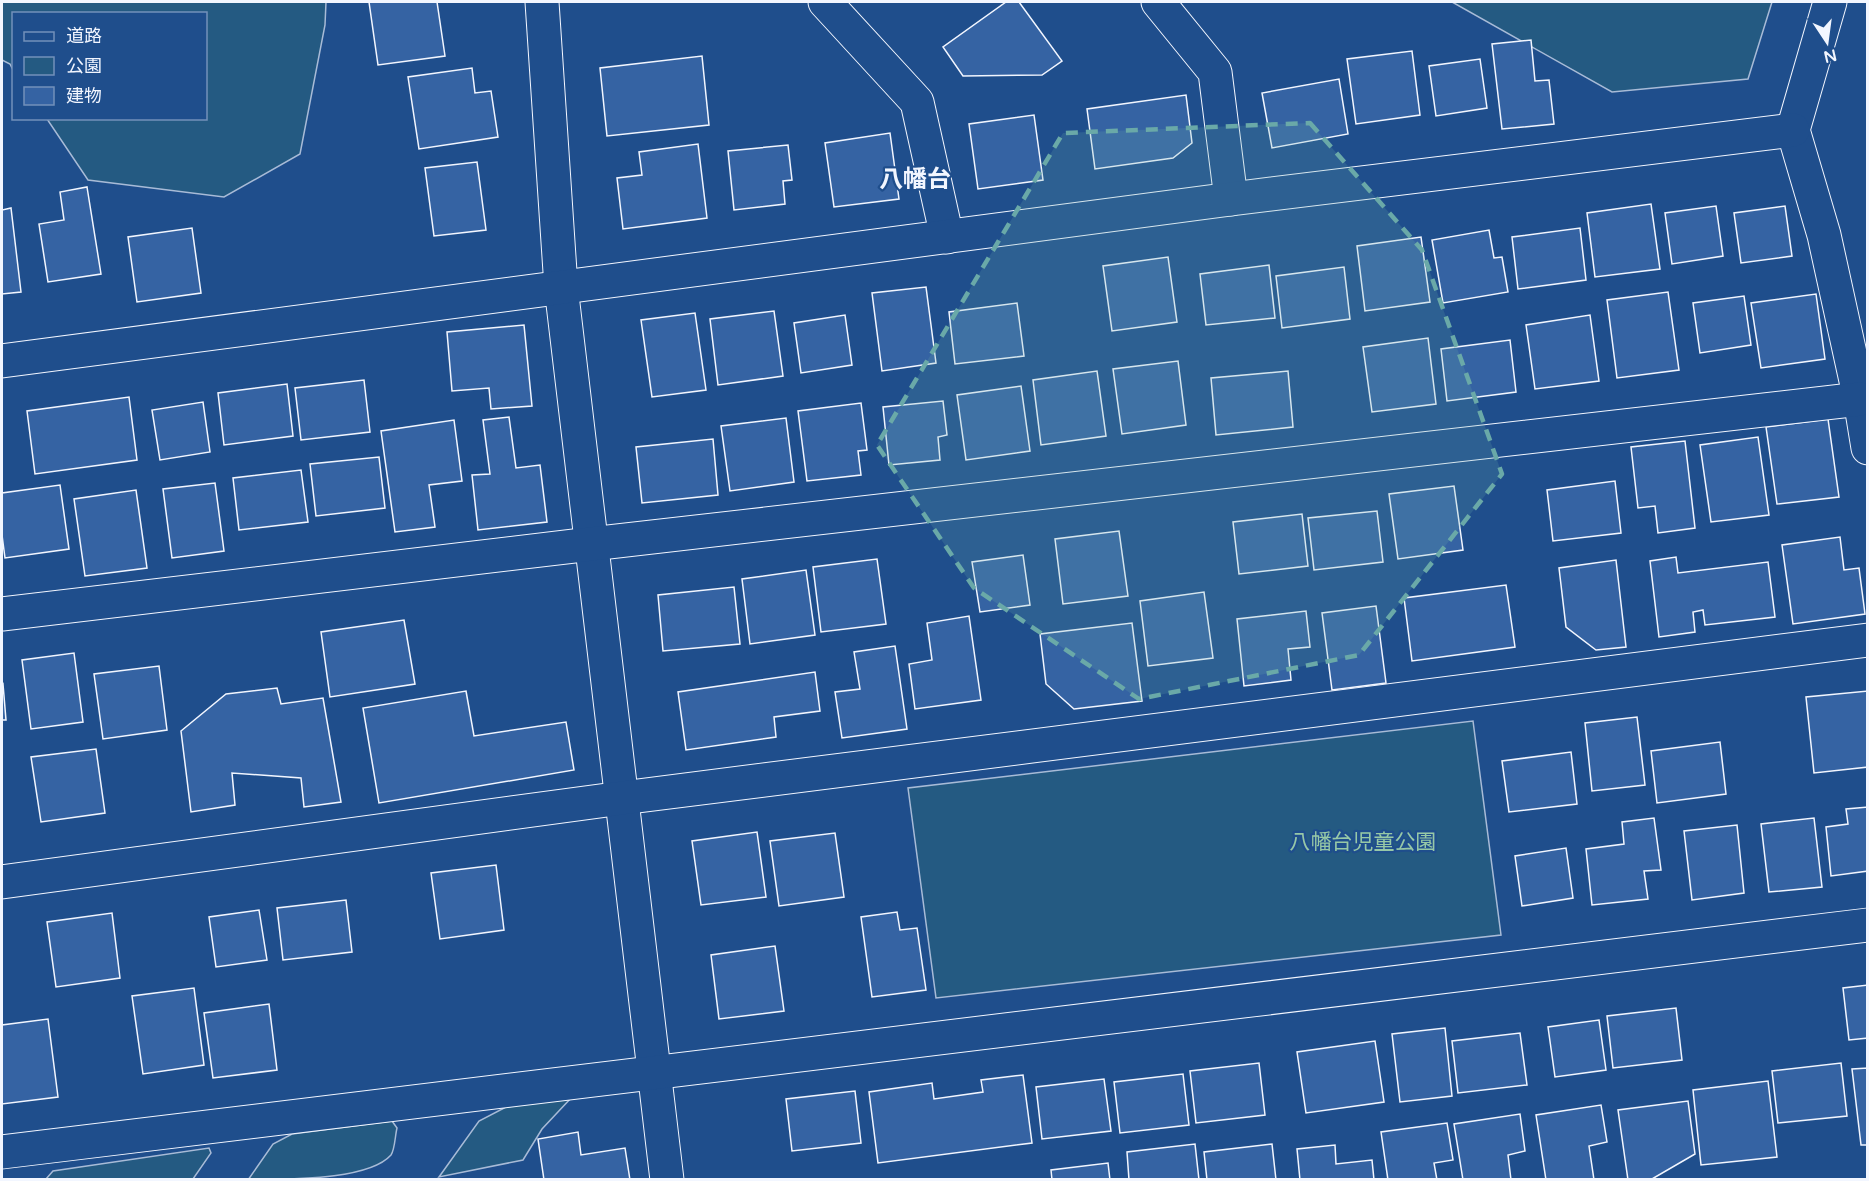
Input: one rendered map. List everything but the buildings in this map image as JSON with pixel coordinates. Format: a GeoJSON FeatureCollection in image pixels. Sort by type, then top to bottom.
{"type":"FeatureCollection","features":[{"type":"Feature","properties":{"kind":"street"},"geometry":{"type":"LineString","coordinates":[[542,2],[561,287],[667,1179]]}},
{"type":"Feature","properties":{"kind":"street"},"geometry":{"type":"LineString","coordinates":[[825,2],[917,102],[947,237]]}},
{"type":"Feature","properties":{"kind":"street"},"geometry":{"type":"LineString","coordinates":[[1158,2],[1215,72],[1231,199]]}},
{"type":"Feature","properties":{"kind":"street"},"geometry":{"type":"LineString","coordinates":[[1830,2],[1793,130],[1824,235],[1860,399],[1868,448]]}},
{"type":"Feature","properties":{"kind":"street"},"geometry":{"type":"LineString","coordinates":[[2,362],[1231,199],[1793,130]]}},
{"type":"Feature","properties":{"kind":"street"},"geometry":{"type":"LineString","coordinates":[[2,614],[591,544],[1860,399]]}},
{"type":"Feature","properties":{"kind":"street"},"geometry":{"type":"LineString","coordinates":[[2,882],[622,798],[1868,640]]}},
{"type":"Feature","properties":{"kind":"street"},"geometry":{"type":"LineString","coordinates":[[4,1161],[654,1073],[1868,925]]}},
{"type":"Feature","properties":{"kind":"highlighted area"},"geometry":{"type":"Polygon","coordinates":[[[1310,123],[1422,250],[1502,474],[1359,655],[1139,699],[974,588],[877,445],[1063,133],[1310,123]]]}},
{"type":"Feature","properties":{"kind":"green space"},"geometry":{"type":"Polygon","coordinates":[[[2,2],[326,2],[325,25],[300,154],[224,197],[88,180],[48,120],[207,120],[207,12],[12,12],[12,68],[10,64],[2,60],[2,2]]]}},
{"type":"Feature","properties":{"kind":"green space"},"geometry":{"type":"Polygon","coordinates":[[[1452,2],[1772,2],[1748,79],[1612,92],[1452,2]]]}},
{"type":"Feature","properties":{"kind":"green space","name":"八幡台児童公園"},"geometry":{"type":"Polygon","coordinates":[[[1473,721],[1501,935],[936,998],[908,788],[1473,721]]]}},
{"type":"Feature","properties":{"kind":"green space"},"geometry":{"type":"Polygon","coordinates":[[[572,1097],[542,1129],[523,1160],[439,1177],[479,1121],[506,1107],[572,1097]]]}},
{"type":"Feature","properties":{"kind":"green space"},"geometry":{"type":"Polygon","coordinates":[[[392,1121],[397,1128],[391,1155],[364,1170],[303,1179],[248,1180],[273,1144],[292,1134],[392,1121]]]}},
{"type":"Feature","properties":{"kind":"green space"},"geometry":{"type":"Polygon","coordinates":[[[209,1148],[211,1153],[193,1179],[46,1179],[53,1171],[209,1148]]]}},
{"type":"Feature","properties":{"kind":"district","name":"八幡台"},"geometry":{"type":"Point","coordinates":[915,179]}}]}
